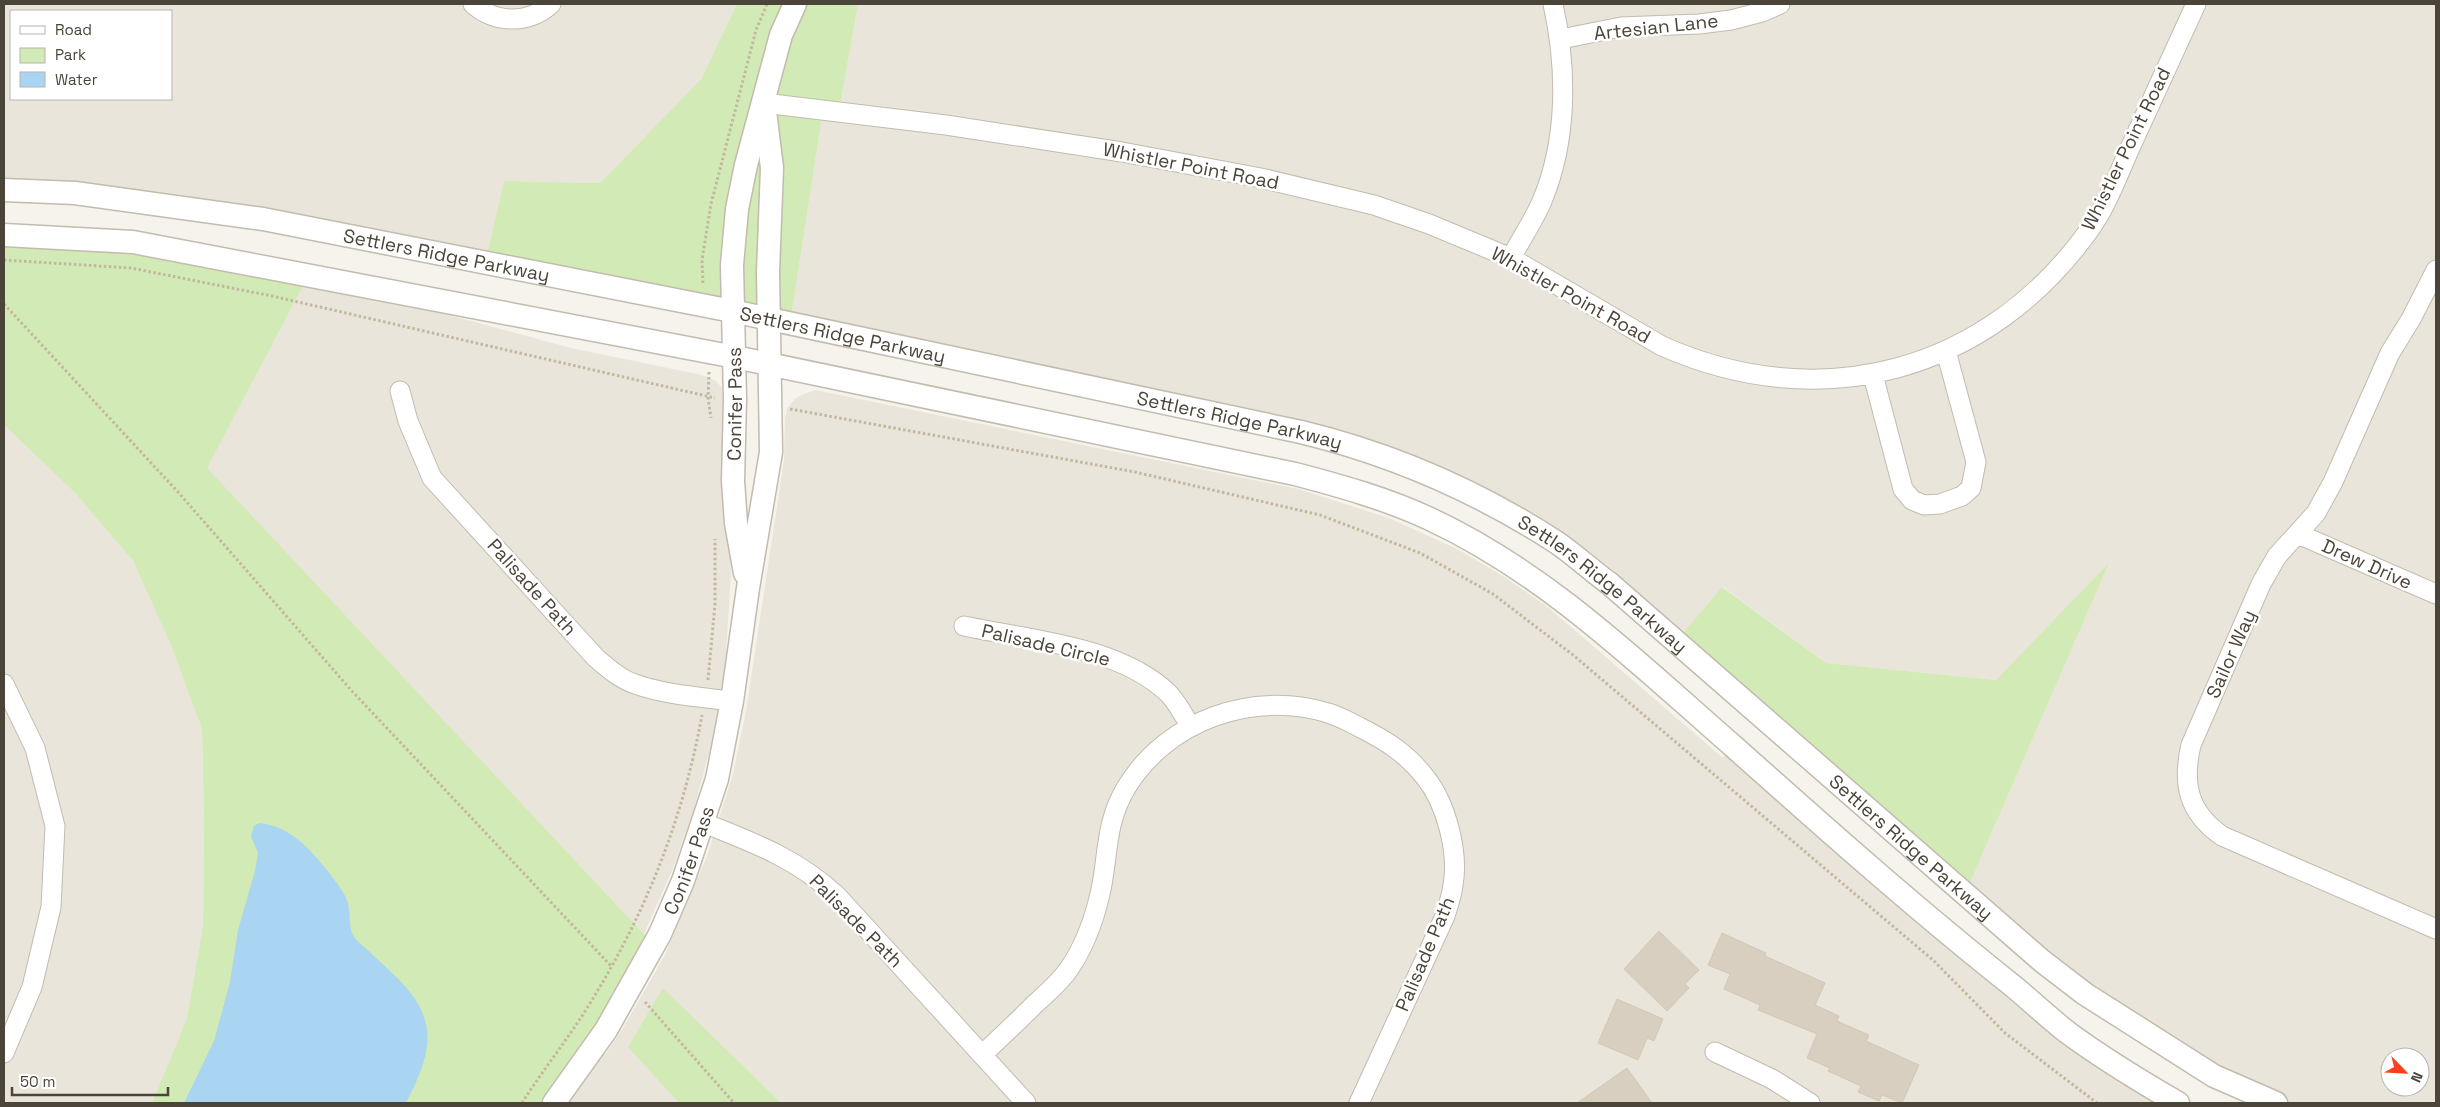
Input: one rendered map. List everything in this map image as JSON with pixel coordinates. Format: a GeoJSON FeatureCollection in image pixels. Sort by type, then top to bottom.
{"type":"FeatureCollection","features":[{"type":"Feature","properties":{"kind":"street"},"geometry":{"type":"LineString","coordinates":[[473,4],[490,14],[506,20],[524,20],[542,12],[551,4]]}},
{"type":"Feature","properties":{"kind":"street","name":"Conifer Pass"},"geometry":{"type":"LineString","coordinates":[[748,588],[736,523],[733,481],[735,357],[732,265],[737,209],[746,165],[781,36],[795,4]]}},
{"type":"Feature","properties":{"kind":"street"},"geometry":{"type":"LineString","coordinates":[[1511,258],[1542,200],[1553,164],[1562,121],[1564,85],[1561,39],[1553,4]]}},
{"type":"Feature","properties":{"kind":"street","name":"Artesian Lane"},"geometry":{"type":"LineString","coordinates":[[1561,39],[1621,27],[1699,24],[1731,20],[1780,4]]}},
{"type":"Feature","properties":{"kind":"street","name":"Whistler Point Road"},"geometry":{"type":"LineString","coordinates":[[764,103],[1113,150],[1261,178],[1374,205],[1429,224],[1511,258],[1662,346],[1724,369],[1793,379],[1874,375],[1907,366],[1946,351],[2016,307],[2066,259],[2091,228],[2108,195],[2196,4]]}},
{"type":"Feature","properties":{"kind":"street","name":"Conifer Pass"},"geometry":{"type":"LineString","coordinates":[[554,1103],[606,1030],[656,943],[683,881],[717,779],[732,702],[748,588],[771,452],[769,319],[772,168],[764,103]]}},
{"type":"Feature","properties":{"kind":"street","name":"Settlers Ridge Parkway"},"geometry":{"type":"LineString","coordinates":[[4,190],[75,192],[263,219],[732,311],[1351,444],[1442,479],[1498,508],[1557,543],[1610,584],[2042,961],[2078,989],[2214,1076],[2276,1103]]}},
{"type":"Feature","properties":{"kind":"street","name":"Settlers Ridge Parkway"},"geometry":{"type":"LineString","coordinates":[[4,235],[133,242],[735,357],[1295,474],[1344,487],[1430,519],[1473,541],[1534,579],[1578,612],[1636,660],[1936,926],[2067,1031],[2136,1079],[2178,1103]]}},
{"type":"Feature","properties":{"kind":"street","name":"Sailor Way"},"geometry":{"type":"LineString","coordinates":[[2436,270],[2411,319],[2390,353],[2333,482],[2316,513],[2277,556],[2261,584],[2191,745],[2186,766],[2188,790],[2197,812],[2208,826],[2222,836],[2436,930]]}},
{"type":"Feature","properties":{"kind":"street"},"geometry":{"type":"LineString","coordinates":[[1874,375],[1903,489],[1912,500],[1924,505],[1948,501],[1962,496],[1971,488],[1976,462],[1946,351]]}},
{"type":"Feature","properties":{"kind":"street","name":"Palisade Path"},"geometry":{"type":"LineString","coordinates":[[400,391],[408,421],[432,478],[596,658],[614,673],[634,684],[670,693],[732,702]]}},
{"type":"Feature","properties":{"kind":"street","name":"Drew Drive"},"geometry":{"type":"LineString","coordinates":[[2298,534],[2436,594]]}},
{"type":"Feature","properties":{"kind":"street","name":"Palisade Circle"},"geometry":{"type":"LineString","coordinates":[[964,626],[1094,653],[1121,662],[1152,680],[1170,695],[1190,726]]}},
{"type":"Feature","properties":{"kind":"street"},"geometry":{"type":"LineString","coordinates":[[4,684],[35,748],[55,826],[51,907],[32,987],[4,1053]]}},
{"type":"Feature","properties":{"kind":"street","name":"Palisade Path"},"geometry":{"type":"LineString","coordinates":[[982,1055],[1068,970],[1094,916],[1101,892],[1107,837],[1126,789],[1141,767],[1163,744],[1190,726],[1230,710],[1267,705],[1294,706],[1329,713],[1387,741],[1411,759],[1430,783],[1454,848],[1454,884],[1445,916],[1359,1103]]}},
{"type":"Feature","properties":{"kind":"street","name":"Palisade Path"},"geometry":{"type":"LineString","coordinates":[[704,822],[774,851],[819,879],[837,896],[1026,1103]]}},
{"type":"Feature","properties":{"kind":"street"},"geometry":{"type":"LineString","coordinates":[[1715,1052],[1766,1076],[1810,1103]]}},
{"type":"Feature","properties":{"kind":"path"},"geometry":{"type":"LineString","coordinates":[[702,260],[711,204],[731,123],[756,30],[767,4]]}},
{"type":"Feature","properties":{"kind":"path"},"geometry":{"type":"LineString","coordinates":[[4,260],[131,268],[272,296],[708,398],[712,420]]}},
{"type":"Feature","properties":{"kind":"path"},"geometry":{"type":"LineString","coordinates":[[4,304],[178,492],[351,690],[611,966]]}},
{"type":"Feature","properties":{"kind":"path"},"geometry":{"type":"LineString","coordinates":[[796,410],[1135,472],[1320,515],[1420,553],[1493,594],[1574,655],[1934,961],[2006,1033],[2097,1103]]}},
{"type":"Feature","properties":{"kind":"path"},"geometry":{"type":"LineString","coordinates":[[522,1103],[581,1016],[611,966],[634,925],[655,881],[691,767],[706,698],[715,604],[717,566],[715,536]]}},
{"type":"Feature","properties":{"kind":"path"},"geometry":{"type":"LineString","coordinates":[[650,1007],[734,1103]]}},
{"type":"Feature","properties":{"kind":"shaded area"},"geometry":{"type":"Polygon","coordinates":[[[4,4],[737,4],[701,79],[600,183],[504,181],[485,263],[4,190],[4,4]]]}},
{"type":"Feature","properties":{"kind":"shaded area"},"geometry":{"type":"Polygon","coordinates":[[[858,4],[2436,4],[2436,1103],[2276,1103],[2214,1076],[1965,894],[2108,565],[1997,680],[1826,663],[1723,587],[1676,642],[1610,584],[1399,461],[790,324],[823,110],[839,112],[858,4]]]}},
{"type":"Feature","properties":{"kind":"shaded area"},"geometry":{"type":"Polygon","coordinates":[[[304,283],[434,311],[571,348],[702,375],[716,381],[722,388],[731,575],[725,668],[710,749],[693,812],[673,868],[644,934],[206,468],[304,283]]]}},
{"type":"Feature","properties":{"kind":"shaded area"},"geometry":{"type":"Polygon","coordinates":[[[815,390],[1298,489],[1389,518],[1457,549],[1503,576],[1549,608],[1723,758],[1730,744],[1936,926],[2178,1103],[554,1103],[572,1077],[606,1053],[623,1028],[665,955],[707,856],[733,774],[746,711],[784,460],[785,418],[788,407],[797,397],[815,390]]]}},
{"type":"Feature","properties":{"kind":"shaded area"},"geometry":{"type":"Polygon","coordinates":[[[4,425],[75,493],[133,561],[170,643],[202,729],[204,822],[203,925],[187,1018],[152,1103],[4,1103],[4,425]]]}},
{"type":"Feature","properties":{"kind":"green space"},"geometry":{"type":"Polygon","coordinates":[[[737,4],[858,4],[839,112],[823,110],[790,324],[485,263],[504,181],[600,183],[701,79],[737,4]]]}},
{"type":"Feature","properties":{"kind":"green space"},"geometry":{"type":"Polygon","coordinates":[[[4,235],[308,276],[207,468],[644,934],[656,943],[554,1103],[152,1103],[187,1018],[203,925],[204,822],[202,729],[170,643],[133,561],[75,493],[4,425],[4,235]]]}},
{"type":"Feature","properties":{"kind":"green space"},"geometry":{"type":"Polygon","coordinates":[[[2109,563],[1965,894],[1676,642],[1722,587],[1826,663],[1996,680],[2109,563]]]}},
{"type":"Feature","properties":{"kind":"green space"},"geometry":{"type":"Polygon","coordinates":[[[663,988],[781,1103],[679,1103],[628,1047],[663,988]]]}},
{"type":"Feature","properties":{"kind":"water"},"geometry":{"type":"Polygon","coordinates":[[[259,823],[282,829],[292,835],[318,859],[346,897],[354,937],[404,985],[417,1003],[426,1024],[427,1045],[423,1065],[406,1103],[184,1103],[214,1041],[230,982],[238,930],[255,871],[258,853],[251,836],[254,826],[259,823]]]}},
{"type":"Feature","properties":{"kind":"building"},"geometry":{"type":"Polygon","coordinates":[[[1659,931],[1699,970],[1685,984],[1689,988],[1667,1011],[1624,969],[1659,931]]]}},
{"type":"Feature","properties":{"kind":"building"},"geometry":{"type":"Polygon","coordinates":[[[1722,933],[1766,953],[1765,956],[1825,983],[1815,1005],[1839,1016],[1837,1021],[1869,1035],[1866,1041],[1919,1065],[1902,1103],[1882,1095],[1879,1101],[1858,1092],[1861,1086],[1828,1071],[1830,1068],[1807,1058],[1817,1034],[1758,1010],[1760,1005],[1724,989],[1730,974],[1708,965],[1722,933]]]}},
{"type":"Feature","properties":{"kind":"building"},"geometry":{"type":"Polygon","coordinates":[[[1617,999],[1663,1019],[1654,1041],[1647,1038],[1638,1060],[1598,1043],[1617,999]]]}},
{"type":"Feature","properties":{"kind":"building"},"geometry":{"type":"Polygon","coordinates":[[[1627,1068],[1652,1103],[1577,1103],[1627,1068]]]}}]}
